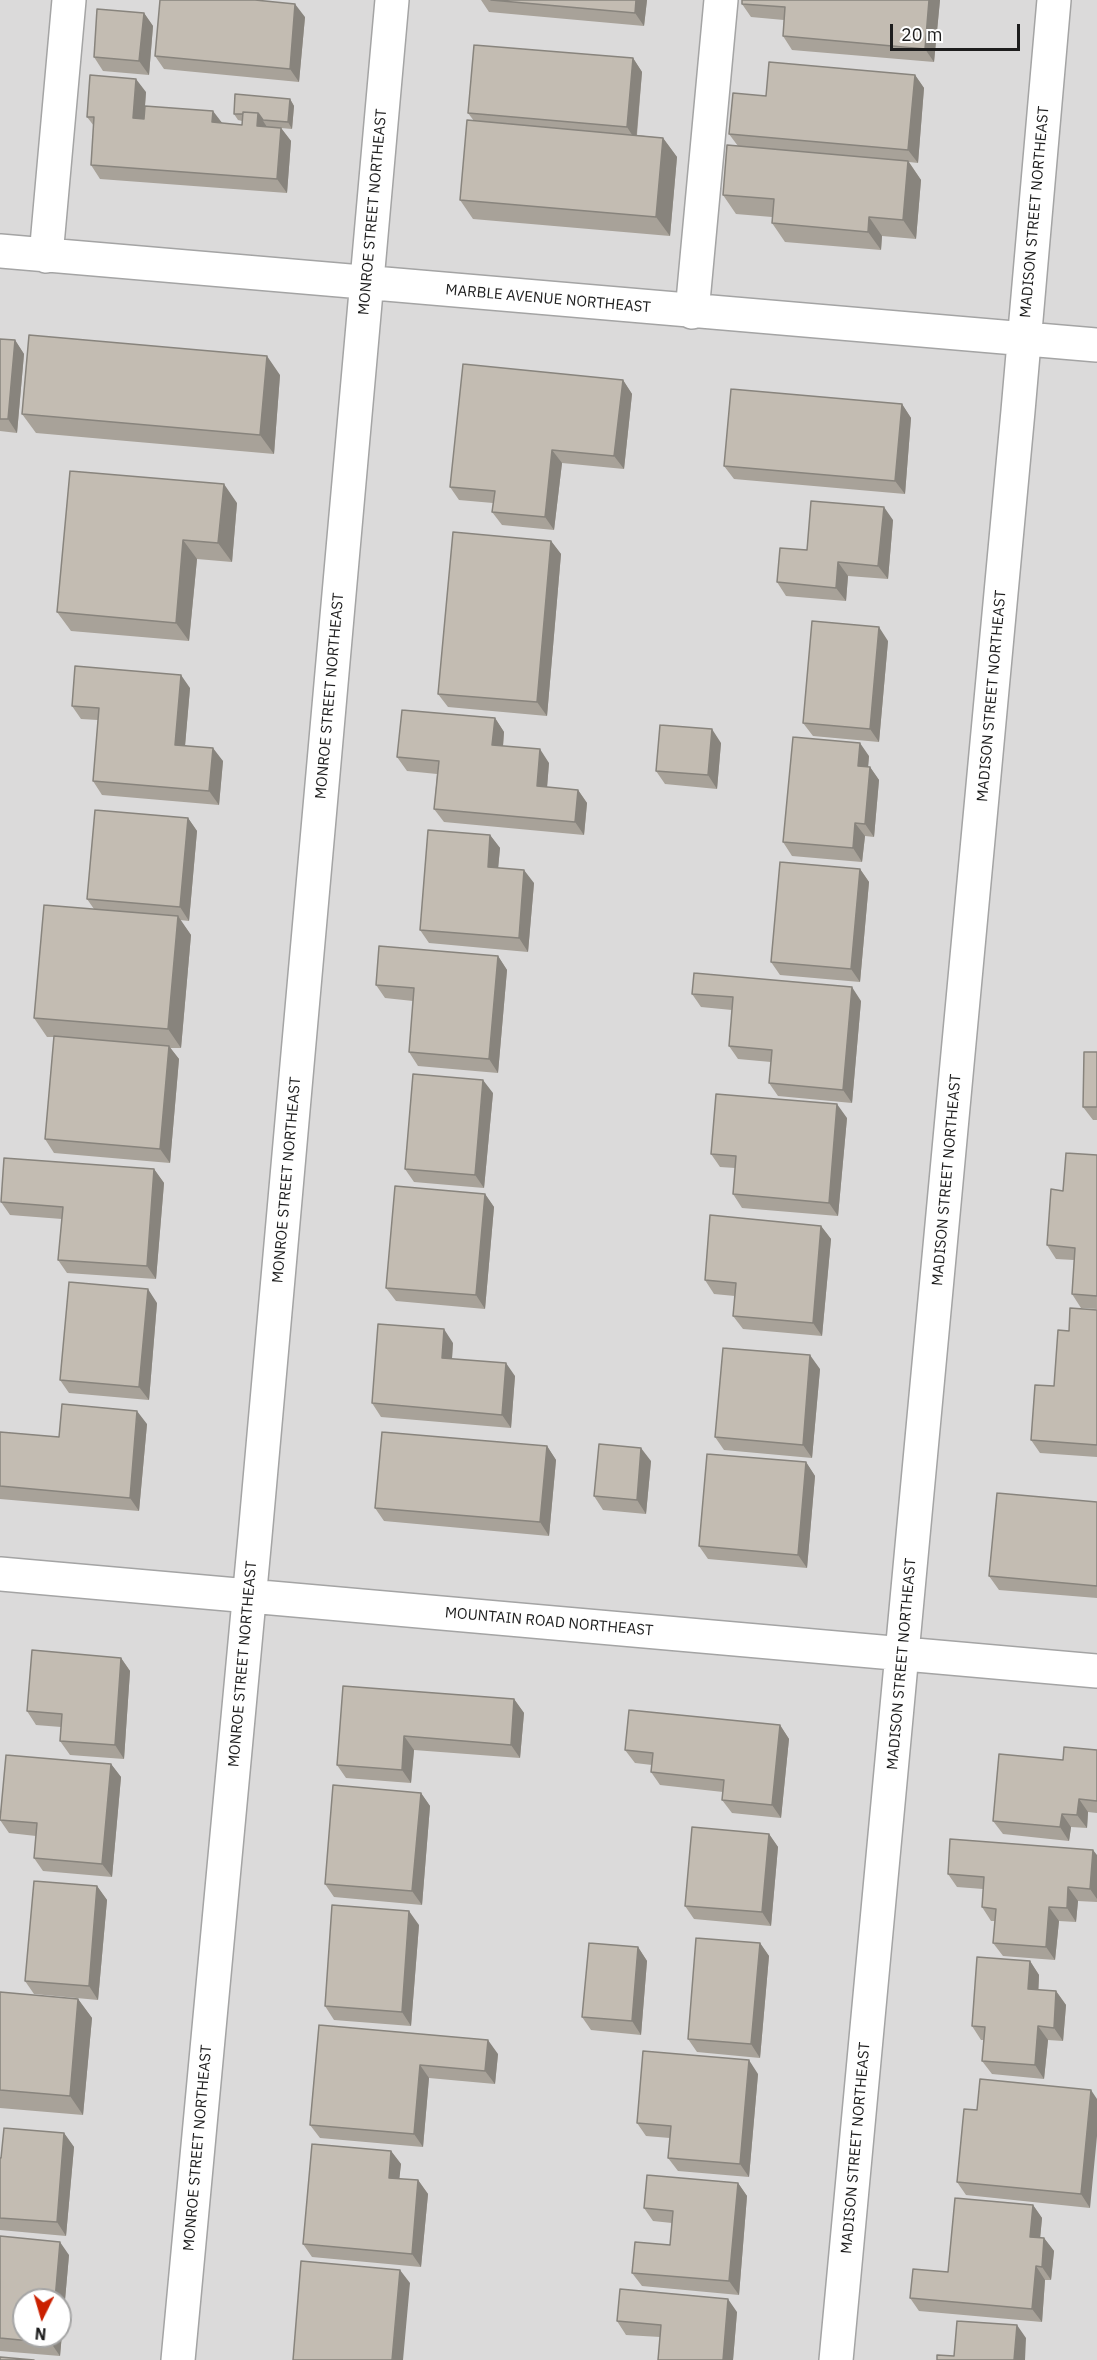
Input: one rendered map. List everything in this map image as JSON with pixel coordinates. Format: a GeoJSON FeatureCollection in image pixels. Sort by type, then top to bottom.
{"type":"FeatureCollection","features":[{"type":"Feature","properties":{"kind":"street"},"geometry":{"type":"LineString","coordinates":[[46,256],[69,0]]}},
{"type":"Feature","properties":{"kind":"street","name":"MONROE STREET NORTHEAST"},"geometry":{"type":"LineString","coordinates":[[178,2360],[392,0]]}},
{"type":"Feature","properties":{"kind":"street"},"geometry":{"type":"LineString","coordinates":[[692,312],[721,0]]}},
{"type":"Feature","properties":{"kind":"street","name":"MADISON STREET NORTHEAST"},"geometry":{"type":"LineString","coordinates":[[836,2360],[904,1654],[1054,0]]}},
{"type":"Feature","properties":{"kind":"street","name":"MARBLE AVENUE NORTHEAST"},"geometry":{"type":"LineString","coordinates":[[0,251],[1097,345]]}},
{"type":"Feature","properties":{"kind":"street","name":"MOUNTAIN ROAD NORTHEAST"},"geometry":{"type":"LineString","coordinates":[[0,1574],[249,1594],[1097,1671]]}},
{"type":"Feature","properties":{"kind":"shaded area"},"geometry":{"type":"Polygon","coordinates":[[[0,0],[1097,0],[1097,2360],[0,2360],[0,0]]]}},
{"type":"Feature","properties":{"kind":"building"},"geometry":{"type":"Polygon","coordinates":[[[160,0],[255,0],[295,4],[290,69],[155,56],[160,0]]]}},
{"type":"Feature","properties":{"kind":"building"},"geometry":{"type":"Polygon","coordinates":[[[491,0],[636,0],[635,13],[491,0]]]}},
{"type":"Feature","properties":{"kind":"building"},"geometry":{"type":"Polygon","coordinates":[[[742,0],[929,0],[925,49],[783,36],[785,7],[742,4],[742,0]]]}},
{"type":"Feature","properties":{"kind":"building"},"geometry":{"type":"Polygon","coordinates":[[[97,9],[144,13],[139,61],[94,57],[97,9]]]}},
{"type":"Feature","properties":{"kind":"building"},"geometry":{"type":"Polygon","coordinates":[[[474,45],[633,58],[627,127],[468,113],[474,45]]]}},
{"type":"Feature","properties":{"kind":"building"},"geometry":{"type":"Polygon","coordinates":[[[769,62],[915,75],[908,150],[729,134],[733,93],[766,96],[769,62]]]}},
{"type":"Feature","properties":{"kind":"building"},"geometry":{"type":"Polygon","coordinates":[[[90,75],[136,79],[133,118],[144,119],[145,106],[213,111],[212,122],[242,125],[243,112],[258,113],[257,126],[281,128],[277,179],[91,165],[94,117],[87,117],[90,75]]]}},
{"type":"Feature","properties":{"kind":"building"},"geometry":{"type":"Polygon","coordinates":[[[235,94],[290,99],[288,122],[263,120],[258,113],[234,114],[235,94]]]}},
{"type":"Feature","properties":{"kind":"building"},"geometry":{"type":"Polygon","coordinates":[[[467,120],[663,138],[656,217],[460,200],[467,120]]]}},
{"type":"Feature","properties":{"kind":"building"},"geometry":{"type":"Polygon","coordinates":[[[727,145],[908,161],[903,220],[869,217],[868,232],[772,223],[774,199],[723,195],[727,145]]]}},
{"type":"Feature","properties":{"kind":"building"},"geometry":{"type":"Polygon","coordinates":[[[29,335],[267,356],[260,435],[22,414],[29,335]]]}},
{"type":"Feature","properties":{"kind":"building"},"geometry":{"type":"Polygon","coordinates":[[[0,339],[15,340],[8,419],[0,419],[0,339]]]}},
{"type":"Feature","properties":{"kind":"building"},"geometry":{"type":"Polygon","coordinates":[[[463,364],[623,380],[614,456],[552,450],[545,517],[492,512],[495,491],[450,487],[463,364]]]}},
{"type":"Feature","properties":{"kind":"building"},"geometry":{"type":"Polygon","coordinates":[[[731,389],[902,404],[895,481],[724,466],[731,389]]]}},
{"type":"Feature","properties":{"kind":"building"},"geometry":{"type":"Polygon","coordinates":[[[70,471],[224,484],[218,543],[183,540],[176,623],[57,612],[70,471]]]}},
{"type":"Feature","properties":{"kind":"building"},"geometry":{"type":"Polygon","coordinates":[[[811,501],[884,507],[878,566],[838,562],[836,588],[777,582],[780,548],[807,550],[811,501]]]}},
{"type":"Feature","properties":{"kind":"building"},"geometry":{"type":"Polygon","coordinates":[[[453,532],[551,541],[537,702],[438,694],[453,532]]]}},
{"type":"Feature","properties":{"kind":"building"},"geometry":{"type":"Polygon","coordinates":[[[812,621],[879,627],[870,729],[803,723],[812,621]]]}},
{"type":"Feature","properties":{"kind":"building"},"geometry":{"type":"Polygon","coordinates":[[[75,666],[181,675],[175,745],[213,748],[209,791],[93,781],[99,708],[72,706],[75,666]]]}},
{"type":"Feature","properties":{"kind":"building"},"geometry":{"type":"Polygon","coordinates":[[[402,710],[495,718],[492,745],[540,749],[537,786],[578,790],[575,822],[434,809],[439,761],[397,757],[402,710]]]}},
{"type":"Feature","properties":{"kind":"building"},"geometry":{"type":"Polygon","coordinates":[[[660,725],[712,729],[708,775],[656,771],[660,725]]]}},
{"type":"Feature","properties":{"kind":"building"},"geometry":{"type":"Polygon","coordinates":[[[793,737],[860,743],[858,766],[870,767],[865,824],[855,823],[853,848],[783,842],[793,737]]]}},
{"type":"Feature","properties":{"kind":"building"},"geometry":{"type":"Polygon","coordinates":[[[95,810],[188,818],[180,907],[87,899],[95,810]]]}},
{"type":"Feature","properties":{"kind":"building"},"geometry":{"type":"Polygon","coordinates":[[[428,830],[490,835],[488,867],[524,870],[519,938],[420,930],[428,830]]]}},
{"type":"Feature","properties":{"kind":"building"},"geometry":{"type":"Polygon","coordinates":[[[780,862],[860,869],[851,969],[771,962],[780,862]]]}},
{"type":"Feature","properties":{"kind":"building"},"geometry":{"type":"Polygon","coordinates":[[[44,905],[178,916],[168,1029],[34,1018],[44,905]]]}},
{"type":"Feature","properties":{"kind":"building"},"geometry":{"type":"Polygon","coordinates":[[[379,946],[498,956],[489,1059],[409,1052],[414,988],[376,985],[379,946]]]}},
{"type":"Feature","properties":{"kind":"building"},"geometry":{"type":"Polygon","coordinates":[[[694,973],[852,987],[843,1090],[769,1083],[772,1050],[729,1046],[733,997],[692,994],[694,973]]]}},
{"type":"Feature","properties":{"kind":"building"},"geometry":{"type":"Polygon","coordinates":[[[54,1036],[169,1046],[160,1149],[45,1139],[54,1036]]]}},
{"type":"Feature","properties":{"kind":"building"},"geometry":{"type":"Polygon","coordinates":[[[1084,1052],[1097,1052],[1097,1107],[1083,1107],[1084,1052]]]}},
{"type":"Feature","properties":{"kind":"building"},"geometry":{"type":"Polygon","coordinates":[[[413,1074],[483,1080],[475,1175],[405,1169],[413,1074]]]}},
{"type":"Feature","properties":{"kind":"building"},"geometry":{"type":"Polygon","coordinates":[[[716,1094],[837,1104],[829,1203],[733,1194],[736,1156],[711,1154],[716,1094]]]}},
{"type":"Feature","properties":{"kind":"building"},"geometry":{"type":"Polygon","coordinates":[[[1066,1153],[1097,1155],[1097,1296],[1072,1294],[1075,1248],[1047,1245],[1051,1189],[1063,1191],[1066,1153]]]}},
{"type":"Feature","properties":{"kind":"building"},"geometry":{"type":"Polygon","coordinates":[[[4,1158],[154,1169],[147,1266],[58,1260],[63,1207],[1,1202],[4,1158]]]}},
{"type":"Feature","properties":{"kind":"building"},"geometry":{"type":"Polygon","coordinates":[[[395,1186],[485,1194],[476,1295],[386,1288],[395,1186]]]}},
{"type":"Feature","properties":{"kind":"building"},"geometry":{"type":"Polygon","coordinates":[[[710,1215],[821,1226],[813,1323],[733,1316],[736,1283],[705,1280],[710,1215]]]}},
{"type":"Feature","properties":{"kind":"building"},"geometry":{"type":"Polygon","coordinates":[[[69,1282],[148,1289],[139,1387],[60,1380],[69,1282]]]}},
{"type":"Feature","properties":{"kind":"building"},"geometry":{"type":"Polygon","coordinates":[[[1070,1308],[1097,1310],[1097,1445],[1031,1440],[1035,1385],[1054,1386],[1058,1330],[1069,1331],[1070,1308]]]}},
{"type":"Feature","properties":{"kind":"building"},"geometry":{"type":"Polygon","coordinates":[[[378,1324],[444,1329],[442,1358],[506,1363],[502,1415],[372,1403],[378,1324]]]}},
{"type":"Feature","properties":{"kind":"building"},"geometry":{"type":"Polygon","coordinates":[[[723,1348],[810,1355],[803,1445],[715,1437],[723,1348]]]}},
{"type":"Feature","properties":{"kind":"building"},"geometry":{"type":"Polygon","coordinates":[[[62,1404],[137,1411],[130,1498],[0,1486],[0,1432],[59,1437],[62,1404]]]}},
{"type":"Feature","properties":{"kind":"building"},"geometry":{"type":"Polygon","coordinates":[[[382,1432],[547,1446],[540,1522],[375,1508],[382,1432]]]}},
{"type":"Feature","properties":{"kind":"building"},"geometry":{"type":"Polygon","coordinates":[[[599,1444],[641,1448],[637,1500],[594,1496],[599,1444]]]}},
{"type":"Feature","properties":{"kind":"building"},"geometry":{"type":"Polygon","coordinates":[[[707,1454],[806,1462],[798,1555],[699,1546],[707,1454]]]}},
{"type":"Feature","properties":{"kind":"building"},"geometry":{"type":"Polygon","coordinates":[[[997,1493],[1097,1502],[1097,1586],[989,1576],[997,1493]]]}},
{"type":"Feature","properties":{"kind":"building"},"geometry":{"type":"Polygon","coordinates":[[[32,1650],[121,1658],[115,1745],[60,1741],[62,1714],[27,1711],[32,1650]]]}},
{"type":"Feature","properties":{"kind":"building"},"geometry":{"type":"Polygon","coordinates":[[[343,1686],[514,1699],[511,1745],[404,1736],[402,1770],[337,1765],[343,1686]]]}},
{"type":"Feature","properties":{"kind":"building"},"geometry":{"type":"Polygon","coordinates":[[[629,1710],[780,1725],[772,1805],[722,1800],[724,1780],[651,1772],[653,1753],[625,1750],[629,1710]]]}},
{"type":"Feature","properties":{"kind":"building"},"geometry":{"type":"Polygon","coordinates":[[[1064,1747],[1097,1750],[1097,1801],[1079,1799],[1077,1815],[1062,1814],[1060,1827],[993,1821],[999,1754],[1063,1760],[1064,1747]]]}},
{"type":"Feature","properties":{"kind":"building"},"geometry":{"type":"Polygon","coordinates":[[[6,1755],[111,1764],[102,1864],[34,1858],[37,1823],[0,1820],[6,1755]]]}},
{"type":"Feature","properties":{"kind":"building"},"geometry":{"type":"Polygon","coordinates":[[[333,1785],[421,1793],[412,1891],[325,1884],[333,1785]]]}},
{"type":"Feature","properties":{"kind":"building"},"geometry":{"type":"Polygon","coordinates":[[[692,1827],[769,1834],[762,1912],[685,1906],[692,1827]]]}},
{"type":"Feature","properties":{"kind":"building"},"geometry":{"type":"Polygon","coordinates":[[[950,1839],[1093,1850],[1090,1889],[1068,1887],[1067,1908],[1049,1907],[1046,1947],[993,1943],[996,1909],[982,1907],[984,1877],[948,1874],[950,1839]]]}},
{"type":"Feature","properties":{"kind":"building"},"geometry":{"type":"Polygon","coordinates":[[[34,1881],[97,1886],[89,1986],[25,1981],[34,1881]]]}},
{"type":"Feature","properties":{"kind":"building"},"geometry":{"type":"Polygon","coordinates":[[[332,1905],[409,1911],[402,2012],[325,2006],[332,1905]]]}},
{"type":"Feature","properties":{"kind":"building"},"geometry":{"type":"Polygon","coordinates":[[[696,1938],[760,1943],[751,2044],[688,2039],[696,1938]]]}},
{"type":"Feature","properties":{"kind":"building"},"geometry":{"type":"Polygon","coordinates":[[[589,1943],[638,1947],[632,2021],[582,2017],[589,1943]]]}},
{"type":"Feature","properties":{"kind":"building"},"geometry":{"type":"Polygon","coordinates":[[[977,1957],[1030,1961],[1028,1989],[1056,1991],[1054,2028],[1038,2026],[1035,2065],[982,2061],[985,2027],[972,2026],[977,1957]]]}},
{"type":"Feature","properties":{"kind":"building"},"geometry":{"type":"Polygon","coordinates":[[[0,1992],[78,1999],[70,2096],[0,2090],[0,1992]]]}},
{"type":"Feature","properties":{"kind":"building"},"geometry":{"type":"Polygon","coordinates":[[[319,2025],[488,2040],[485,2071],[420,2065],[414,2134],[310,2125],[319,2025]]]}},
{"type":"Feature","properties":{"kind":"building"},"geometry":{"type":"Polygon","coordinates":[[[643,2051],[749,2060],[740,2164],[668,2158],[671,2126],[637,2123],[643,2051]]]}},
{"type":"Feature","properties":{"kind":"building"},"geometry":{"type":"Polygon","coordinates":[[[980,2079],[1091,2090],[1081,2194],[957,2182],[964,2109],[977,2110],[980,2079]]]}},
{"type":"Feature","properties":{"kind":"building"},"geometry":{"type":"Polygon","coordinates":[[[4,2128],[64,2133],[57,2222],[0,2218],[0,2158],[4,2128]]]}},
{"type":"Feature","properties":{"kind":"building"},"geometry":{"type":"Polygon","coordinates":[[[312,2144],[391,2151],[389,2178],[418,2180],[412,2254],[303,2244],[312,2144]]]}},
{"type":"Feature","properties":{"kind":"building"},"geometry":{"type":"Polygon","coordinates":[[[647,2175],[738,2183],[729,2281],[632,2273],[635,2242],[670,2245],[673,2211],[644,2208],[647,2175]]]}},
{"type":"Feature","properties":{"kind":"building"},"geometry":{"type":"Polygon","coordinates":[[[955,2198],[1033,2205],[1030,2237],[1044,2238],[1042,2267],[1036,2266],[1032,2309],[910,2298],[913,2269],[948,2272],[955,2198]]]}},
{"type":"Feature","properties":{"kind":"building"},"geometry":{"type":"Polygon","coordinates":[[[0,2236],[60,2242],[56,2288],[12,2288],[12,2339],[0,2338],[0,2236]]]}},
{"type":"Feature","properties":{"kind":"building"},"geometry":{"type":"Polygon","coordinates":[[[301,2261],[400,2270],[392,2360],[293,2360],[301,2261]]]}},
{"type":"Feature","properties":{"kind":"building"},"geometry":{"type":"Polygon","coordinates":[[[620,2289],[728,2299],[723,2360],[658,2360],[661,2325],[617,2321],[620,2289]]]}},
{"type":"Feature","properties":{"kind":"building"},"geometry":{"type":"Polygon","coordinates":[[[957,2321],[1017,2325],[1014,2360],[937,2360],[937,2355],[954,2356],[957,2321]]]}},
{"type":"Feature","properties":{"kind":"building"},"geometry":{"type":"Polygon","coordinates":[[[0,2357],[34,2360],[0,2360],[0,2357]]]}}]}
